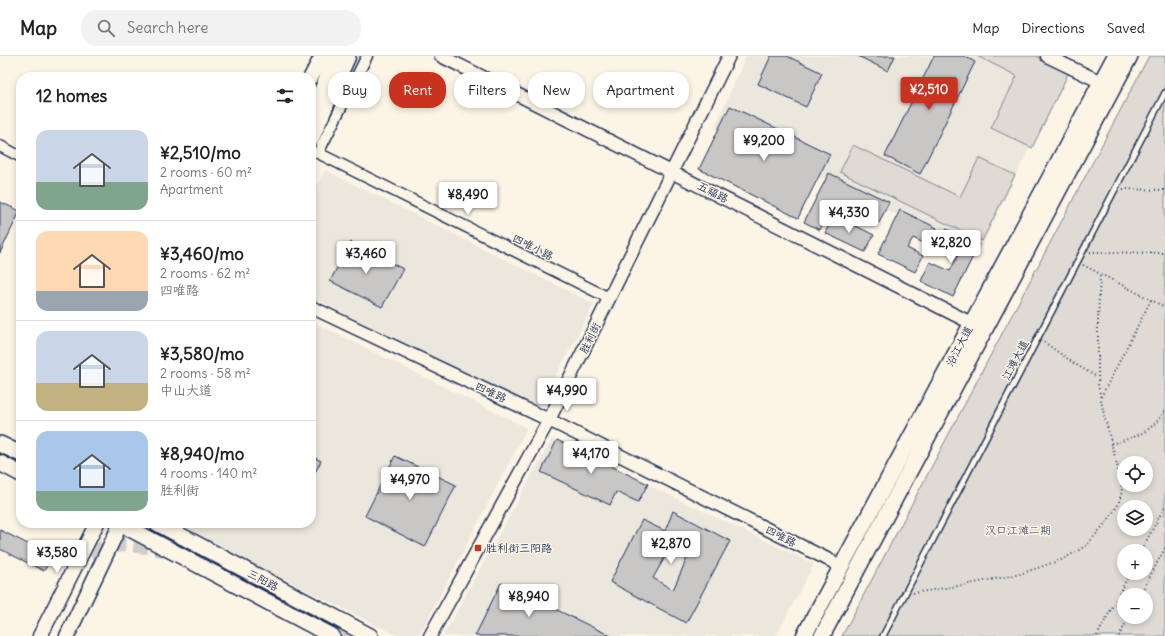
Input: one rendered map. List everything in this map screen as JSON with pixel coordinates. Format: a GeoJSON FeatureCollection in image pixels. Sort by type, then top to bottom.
{"type":"FeatureCollection","features":[{"type":"Feature","properties":{"kind":"main road"},"geometry":{"type":"LineString","coordinates":[[314,72],[322,56]]}},
{"type":"Feature","properties":{"kind":"main road"},"geometry":{"type":"LineString","coordinates":[[316,102],[336,56]]}},
{"type":"Feature","properties":{"kind":"main road"},"geometry":{"type":"LineString","coordinates":[[316,141],[348,56]]}},
{"type":"Feature","properties":{"kind":"main road","name":"沿江大道"},"geometry":{"type":"LineString","coordinates":[[822,636],[985,330],[1107,85],[1115,56]]}},
{"type":"Feature","properties":{"kind":"main road","name":"沿江大道"},"geometry":{"type":"LineString","coordinates":[[804,636],[971,323],[1107,85],[1130,56]]}},
{"type":"Feature","properties":{"kind":"main road"},"geometry":{"type":"LineString","coordinates":[[0,444],[16,452]]}},
{"type":"Feature","properties":{"kind":"main road"},"geometry":{"type":"LineString","coordinates":[[0,464],[16,472]]}},
{"type":"Feature","properties":{"kind":"main road"},"geometry":{"type":"LineString","coordinates":[[40,636],[94,528]]}},
{"type":"Feature","properties":{"kind":"main road"},"geometry":{"type":"LineString","coordinates":[[66,636],[119,528]]}},
{"type":"Feature","properties":{"kind":"main road","name":"三阳路"},"geometry":{"type":"LineString","coordinates":[[130,528],[332,636]]}},
{"type":"Feature","properties":{"kind":"main road","name":"三阳路"},"geometry":{"type":"LineString","coordinates":[[166,528],[370,636]]}},
{"type":"Feature","properties":{"kind":"street"},"geometry":{"type":"LineString","coordinates":[[316,143],[367,56]]}},
{"type":"Feature","properties":{"kind":"street","name":"五福路"},"geometry":{"type":"LineString","coordinates":[[441,56],[672,171],[985,330]]}},
{"type":"Feature","properties":{"kind":"street","name":"胜利街"},"geometry":{"type":"LineString","coordinates":[[430,636],[549,420],[729,56]]}},
{"type":"Feature","properties":{"kind":"street"},"geometry":{"type":"LineString","coordinates":[[1047,56],[1107,85]]}},
{"type":"Feature","properties":{"kind":"street"},"geometry":{"type":"LineString","coordinates":[[0,146],[16,154]]}},
{"type":"Feature","properties":{"kind":"street","name":"四唯小路"},"geometry":{"type":"LineString","coordinates":[[316,147],[609,298]]}},
{"type":"Feature","properties":{"kind":"street","name":"四唯路"},"geometry":{"type":"LineString","coordinates":[[316,309],[549,420],[841,566]]}},
{"type":"Feature","properties":{"kind":"lane","name":"江滩大道"},"geometry":{"type":"LineString","coordinates":[[883,636],[1081,252],[1165,93]]}},
{"type":"Feature","properties":{"kind":"path"},"geometry":{"type":"LineString","coordinates":[[1114,189],[1165,190]]}},
{"type":"Feature","properties":{"kind":"path"},"geometry":{"type":"LineString","coordinates":[[1081,252],[1165,253]]}},
{"type":"Feature","properties":{"kind":"path"},"geometry":{"type":"LineString","coordinates":[[1077,262],[1165,307]]}},
{"type":"Feature","properties":{"kind":"path"},"geometry":{"type":"LineString","coordinates":[[904,594],[964,585],[1020,574],[1052,564],[1087,545],[1114,511],[1121,496],[1121,480],[1100,398],[1097,377],[1100,274]]}},
{"type":"Feature","properties":{"kind":"path"},"geometry":{"type":"LineString","coordinates":[[1100,398],[1151,300]]}},
{"type":"Feature","properties":{"kind":"path"},"geometry":{"type":"LineString","coordinates":[[1038,338],[1075,364],[1097,377]]}},
{"type":"Feature","properties":{"kind":"path"},"geometry":{"type":"LineString","coordinates":[[1111,444],[1148,430],[1154,425],[1165,410]]}},
{"type":"Feature","properties":{"kind":"path"},"geometry":{"type":"LineString","coordinates":[[1145,544],[1165,506]]}},
{"type":"Feature","properties":{"kind":"path"},"geometry":{"type":"LineString","coordinates":[[1144,588],[1165,548]]}},
{"type":"Feature","properties":{"kind":"path"},"geometry":{"type":"LineString","coordinates":[[1097,636],[1126,580]]}},
{"type":"Feature","properties":{"kind":"path"},"geometry":{"type":"LineString","coordinates":[[1118,636],[1125,624]]}},
{"type":"Feature","properties":{"kind":"shaded area"},"geometry":{"type":"Polygon","coordinates":[[[746,56],[1022,56],[1064,76],[978,254],[715,127],[746,56]]]}},
{"type":"Feature","properties":{"kind":"shaded area"},"geometry":{"type":"Polygon","coordinates":[[[325,170],[594,304],[537,411],[316,300],[316,188],[325,170]]]}},
{"type":"Feature","properties":{"kind":"shaded area"},"geometry":{"type":"Polygon","coordinates":[[[316,323],[527,428],[419,636],[398,636],[181,528],[316,528],[316,323]]]}},
{"type":"Feature","properties":{"kind":"shaded area"},"geometry":{"type":"Polygon","coordinates":[[[552,439],[814,564],[776,636],[443,636],[552,439]]]}},
{"type":"Feature","properties":{"kind":"green space"},"geometry":{"type":"Polygon","coordinates":[[[977,56],[1036,56],[1069,72],[1032,148],[991,128],[1017,76],[977,56]]]}},
{"type":"Feature","properties":{"kind":"green space","name":"汉口江滩二期"},"geometry":{"type":"Polygon","coordinates":[[[1149,56],[1165,56],[1165,636],[842,636],[1149,56]]]}},
{"type":"Feature","properties":{"kind":"green space"},"geometry":{"type":"Polygon","coordinates":[[[853,145],[960,197],[979,158],[1015,175],[982,241],[840,172],[853,145]]]}},
{"type":"Feature","properties":{"kind":"building"},"geometry":{"type":"Polygon","coordinates":[[[771,56],[787,56],[822,73],[806,107],[758,84],[771,56]]]}},
{"type":"Feature","properties":{"kind":"building"},"geometry":{"type":"Polygon","coordinates":[[[858,56],[895,56],[888,71],[858,56]]]}},
{"type":"Feature","properties":{"kind":"building"},"geometry":{"type":"Polygon","coordinates":[[[934,56],[964,56],[975,62],[920,174],[885,156],[934,56]]]}},
{"type":"Feature","properties":{"kind":"building"},"geometry":{"type":"Polygon","coordinates":[[[730,106],[830,154],[798,218],[699,169],[730,106]]]}},
{"type":"Feature","properties":{"kind":"building"},"geometry":{"type":"Polygon","coordinates":[[[829,173],[889,202],[879,223],[834,201],[820,230],[804,222],[829,173]]]}},
{"type":"Feature","properties":{"kind":"building"},"geometry":{"type":"Polygon","coordinates":[[[0,202],[16,209],[16,219],[0,253],[0,202]]]}},
{"type":"Feature","properties":{"kind":"building"},"geometry":{"type":"Polygon","coordinates":[[[900,210],[937,228],[928,245],[913,238],[907,248],[923,256],[915,272],[878,254],[900,210]]]}},
{"type":"Feature","properties":{"kind":"building"},"geometry":{"type":"Polygon","coordinates":[[[834,215],[874,235],[865,252],[825,233],[834,215]]]}},
{"type":"Feature","properties":{"kind":"building"},"geometry":{"type":"Polygon","coordinates":[[[946,229],[979,244],[953,297],[921,281],[930,262],[950,271],[958,255],[938,246],[946,229]]]}},
{"type":"Feature","properties":{"kind":"building"},"geometry":{"type":"Polygon","coordinates":[[[351,242],[403,269],[382,307],[330,281],[351,242]]]}},
{"type":"Feature","properties":{"kind":"building"},"geometry":{"type":"Polygon","coordinates":[[[557,440],[648,484],[638,502],[616,492],[610,505],[541,472],[557,440]]]}},
{"type":"Feature","properties":{"kind":"building"},"geometry":{"type":"Polygon","coordinates":[[[395,456],[456,485],[425,547],[365,516],[395,456]]]}},
{"type":"Feature","properties":{"kind":"building"},"geometry":{"type":"Polygon","coordinates":[[[316,458],[321,461],[316,470],[316,458]]]}},
{"type":"Feature","properties":{"kind":"building"},"geometry":{"type":"Polygon","coordinates":[[[673,511],[730,541],[686,623],[610,582],[642,520],[665,531],[673,511]],[[676,538],[653,578],[673,590],[692,547],[676,538]]]}},
{"type":"Feature","properties":{"kind":"building"},"geometry":{"type":"Polygon","coordinates":[[[0,530],[52,556],[44,571],[0,549],[0,530]]]}},
{"type":"Feature","properties":{"kind":"building"},"geometry":{"type":"Polygon","coordinates":[[[501,583],[611,636],[475,636],[501,583]]]}},
{"type":"Feature","properties":{"kind":"tunnel"},"geometry":{"type":"LineString","coordinates":[[72,570],[94,552],[116,545],[139,546],[166,550]]}},
{"type":"Feature","properties":{"kind":"tunnel"},"geometry":{"type":"LineString","coordinates":[[319,622],[347,636]]}},
{"type":"Feature","properties":{"kind":"place","name":"胜利街三阳路"},"geometry":{"type":"Point","coordinates":[478,548]}}]}
